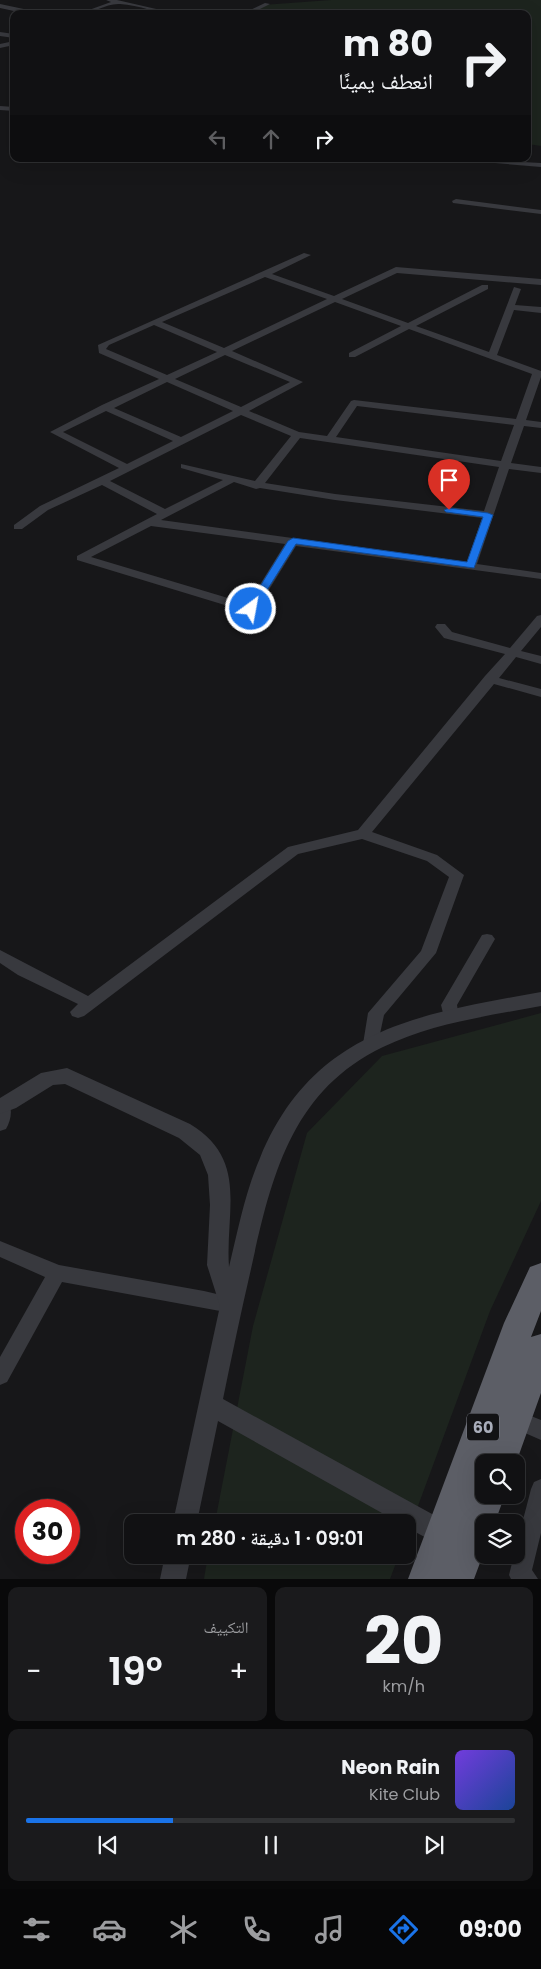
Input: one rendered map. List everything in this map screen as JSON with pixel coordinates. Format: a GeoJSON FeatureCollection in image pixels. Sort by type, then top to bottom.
{"type":"FeatureCollection","features":[{"type":"Feature","properties":{"kind":"highway","name":"60"},"geometry":{"type":"LineString","coordinates":[[426,1579],[520,1323],[541,1276]]}},
{"type":"Feature","properties":{"kind":"highway","name":"60"},"geometry":{"type":"LineString","coordinates":[[506,1454],[529,1425],[541,1348]]}},
{"type":"Feature","properties":{"kind":"highway"},"geometry":{"type":"LineString","coordinates":[[456,1579],[485,1504]]}},
{"type":"Feature","properties":{"kind":"street"},"geometry":{"type":"LineString","coordinates":[[109,0],[158,10]]}},
{"type":"Feature","properties":{"kind":"street"},"geometry":{"type":"LineString","coordinates":[[93,10],[121,1]]}},
{"type":"Feature","properties":{"kind":"street"},"geometry":{"type":"LineString","coordinates":[[254,10],[267,4]]}},
{"type":"Feature","properties":{"kind":"street"},"geometry":{"type":"LineString","coordinates":[[0,6],[19,10]]}},
{"type":"Feature","properties":{"kind":"street"},"geometry":{"type":"LineString","coordinates":[[506,162],[541,165]]}},
{"type":"Feature","properties":{"kind":"street"},"geometry":{"type":"LineString","coordinates":[[456,201],[541,212]]}},
{"type":"Feature","properties":{"kind":"street"},"geometry":{"type":"LineString","coordinates":[[307,255],[154,322],[101,348],[102,351],[297,434],[541,470]]}},
{"type":"Feature","properties":{"kind":"street"},"geometry":{"type":"LineString","coordinates":[[126,468],[54,432],[396,270],[541,282]]}},
{"type":"Feature","properties":{"kind":"street"},"geometry":{"type":"LineString","coordinates":[[265,274],[539,373],[519,422],[471,566]]}},
{"type":"Feature","properties":{"kind":"street"},"geometry":{"type":"LineString","coordinates":[[352,355],[486,287]]}},
{"type":"Feature","properties":{"kind":"street"},"geometry":{"type":"LineString","coordinates":[[492,356],[517,289]]}},
{"type":"Feature","properties":{"kind":"street"},"geometry":{"type":"LineString","coordinates":[[510,307],[541,310]]}},
{"type":"Feature","properties":{"kind":"street"},"geometry":{"type":"LineString","coordinates":[[18,527],[44,508],[102,481],[180,440],[244,411],[298,382],[154,322]]}},
{"type":"Feature","properties":{"kind":"street"},"geometry":{"type":"LineString","coordinates":[[329,440],[354,403],[541,425]]}},
{"type":"Feature","properties":{"kind":"street"},"geometry":{"type":"LineString","coordinates":[[105,407],[180,440]]}},
{"type":"Feature","properties":{"kind":"street"},"geometry":{"type":"LineString","coordinates":[[256,486],[268,474],[297,434]]}},
{"type":"Feature","properties":{"kind":"street"},"geometry":{"type":"LineString","coordinates":[[184,466],[256,486],[488,515]]}},
{"type":"Feature","properties":{"kind":"street"},"geometry":{"type":"LineString","coordinates":[[230,480],[81,558],[251,609],[293,541]]}},
{"type":"Feature","properties":{"kind":"street"},"geometry":{"type":"LineString","coordinates":[[102,481],[164,513]]}},
{"type":"Feature","properties":{"kind":"street"},"geometry":{"type":"LineString","coordinates":[[150,522],[541,576]]}},
{"type":"Feature","properties":{"kind":"street"},"geometry":{"type":"LineString","coordinates":[[362,834],[489,679],[541,620]]}},
{"type":"Feature","properties":{"kind":"street"},"geometry":{"type":"LineString","coordinates":[[441,627],[448,635],[541,660]]}},
{"type":"Feature","properties":{"kind":"street"},"geometry":{"type":"LineString","coordinates":[[489,679],[541,693]]}},
{"type":"Feature","properties":{"kind":"street"},"geometry":{"type":"LineString","coordinates":[[0,956],[79,1006],[293,850],[362,834],[432,858],[457,875],[428,953],[376,1013],[371,1044]]}},
{"type":"Feature","properties":{"kind":"street"},"geometry":{"type":"LineString","coordinates":[[451,1017],[449,1005],[487,939]]}},
{"type":"Feature","properties":{"kind":"street"},"geometry":{"type":"LineString","coordinates":[[187,1514],[253,1213],[274,1150],[286,1126],[315,1087],[347,1059],[371,1044],[416,1026],[541,999]]}},
{"type":"Feature","properties":{"kind":"street"},"geometry":{"type":"LineString","coordinates":[[1,1112],[41,1080],[67,1076],[183,1130],[199,1141],[208,1150],[216,1167],[220,1192],[218,1267],[231,1306]]}},
{"type":"Feature","properties":{"kind":"street"},"geometry":{"type":"LineString","coordinates":[[0,1249],[57,1273],[204,1298],[231,1306]]}},
{"type":"Feature","properties":{"kind":"street"},"geometry":{"type":"LineString","coordinates":[[0,1376],[57,1273]]}},
{"type":"Feature","properties":{"kind":"street"},"geometry":{"type":"LineString","coordinates":[[210,1404],[443,1534]]}},
{"type":"Feature","properties":{"kind":"street"},"geometry":{"type":"LineString","coordinates":[[528,1579],[520,1575],[541,1489]]}},
{"type":"Feature","properties":{"kind":"street"},"geometry":{"type":"LineString","coordinates":[[173,1579],[176,1564]]}},
{"type":"Feature","properties":{"kind":"shaded area"},"geometry":{"type":"Polygon","coordinates":[[[331,0],[541,0],[541,146],[531,144],[531,10],[258,10],[263,5],[331,0]]]}},
{"type":"Feature","properties":{"kind":"shaded area"},"geometry":{"type":"Polygon","coordinates":[[[541,1013],[541,1201],[490,1311],[415,1514],[217,1514],[253,1326],[307,1133],[382,1056],[541,1013]]]}},
{"type":"Feature","properties":{"kind":"shaded area"},"geometry":{"type":"Polygon","coordinates":[[[206,1564],[396,1564],[390,1579],[204,1579],[206,1564]]]}},
{"type":"Feature","properties":{"kind":"route"},"geometry":{"type":"LineString","coordinates":[[251,609],[293,541],[471,566],[488,515],[449,510]]}}]}
